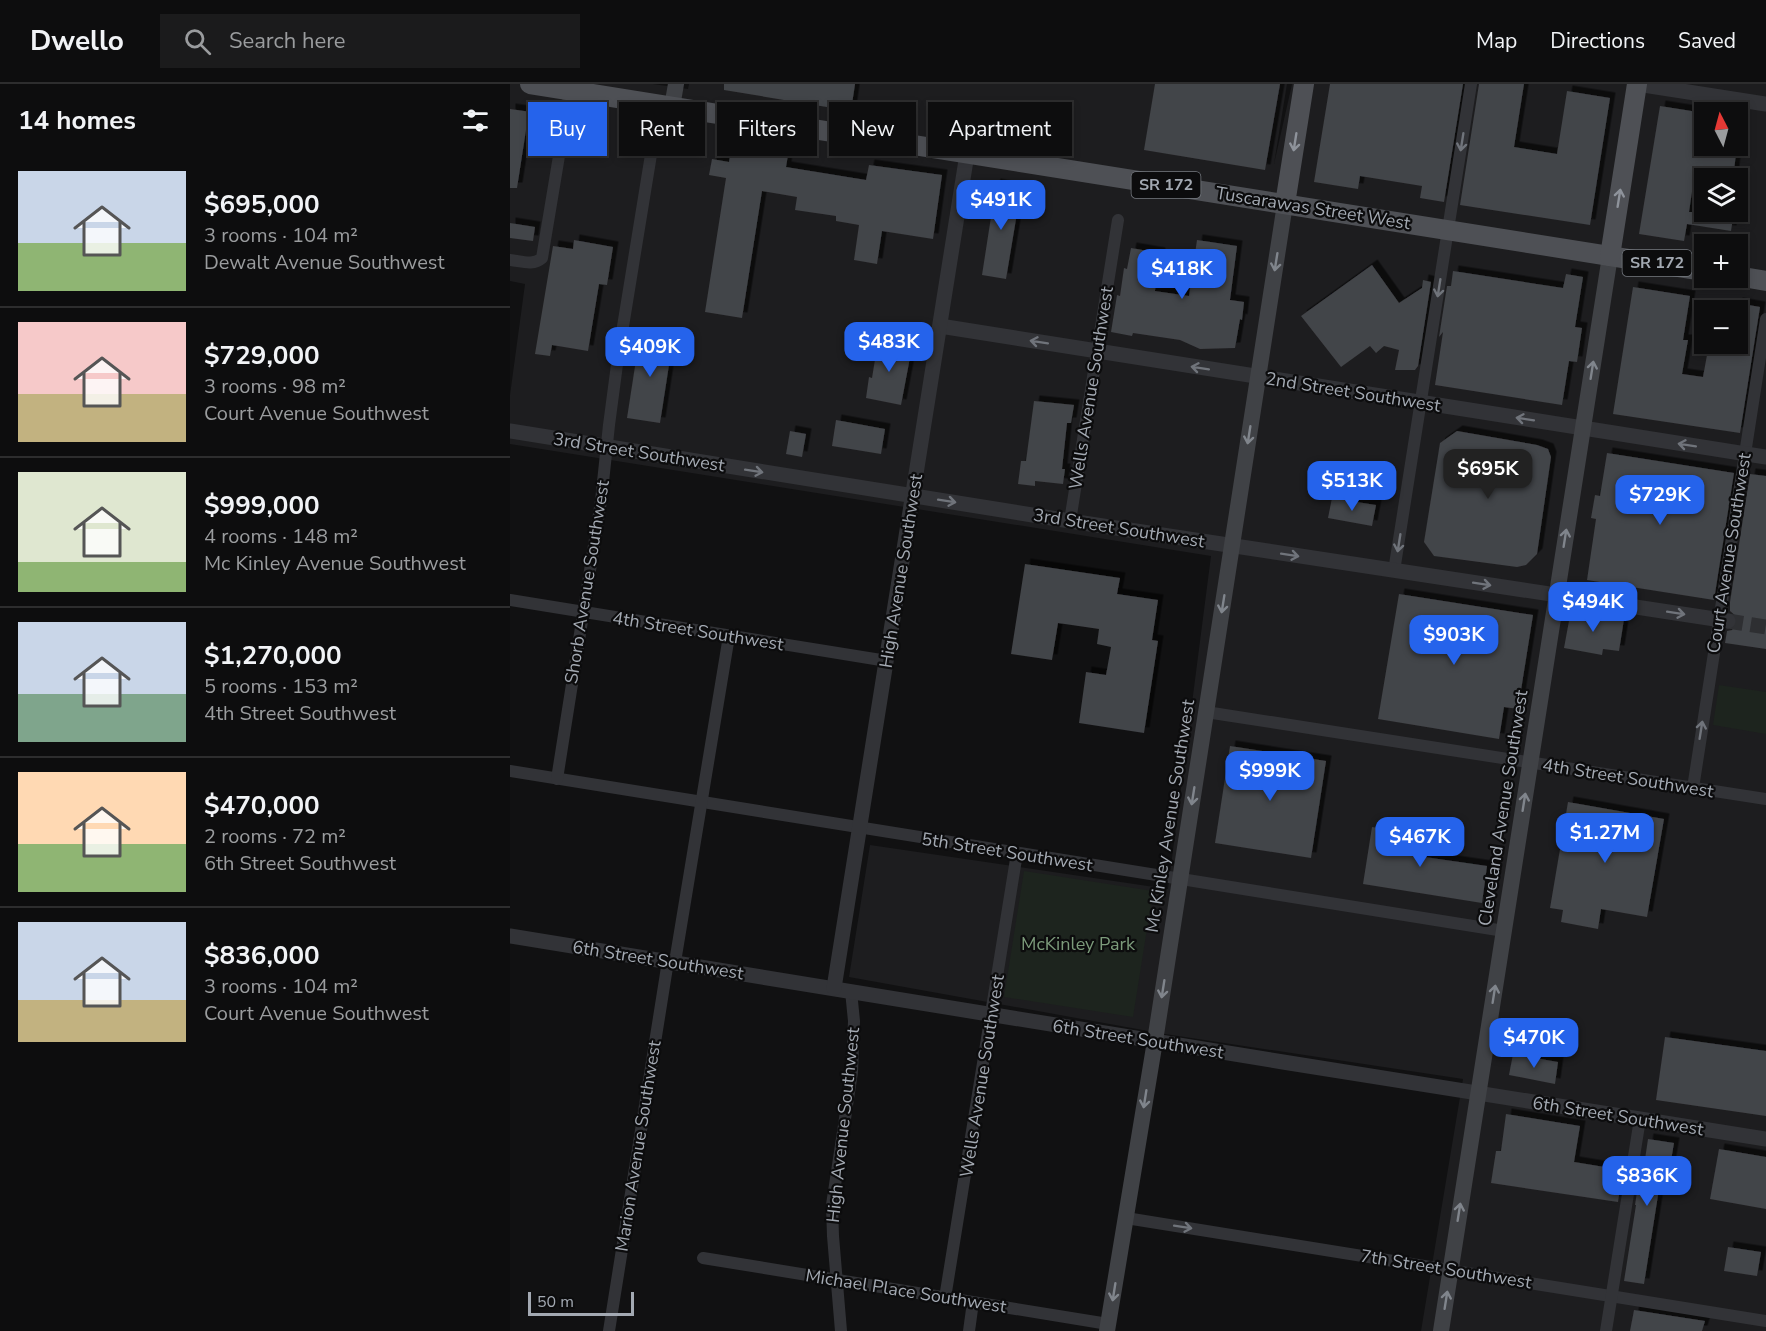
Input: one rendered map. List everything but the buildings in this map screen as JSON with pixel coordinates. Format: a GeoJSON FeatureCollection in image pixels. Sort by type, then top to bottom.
{"type":"FeatureCollection","features":[{"type":"Feature","properties":{"kind":"main road","name":"Tuscarawas Street West"},"geometry":{"type":"LineString","coordinates":[[530,84],[646,102]]}},
{"type":"Feature","properties":{"kind":"main road"},"geometry":{"type":"LineString","coordinates":[[673,102],[676,84]]}},
{"type":"Feature","properties":{"kind":"main road"},"geometry":{"type":"LineString","coordinates":[[1285,204],[1304,84]]}},
{"type":"Feature","properties":{"kind":"main road"},"geometry":{"type":"LineString","coordinates":[[1610,256],[1637,84]]}},
{"type":"Feature","properties":{"kind":"main road","name":"Tuscarawas Street West"},"geometry":{"type":"LineString","coordinates":[[705,111],[928,148]]}},
{"type":"Feature","properties":{"kind":"main road","name":"Tuscarawas Street West"},"geometry":{"type":"LineString","coordinates":[[980,156],[1694,269]]}},
{"type":"Feature","properties":{"kind":"main road","name":"Mc Kinley Avenue Southwest"},"geometry":{"type":"LineString","coordinates":[[1108,1327],[1155,1041],[1285,204]]}},
{"type":"Feature","properties":{"kind":"main road","name":"Cleveland Avenue Southwest"},"geometry":{"type":"LineString","coordinates":[[1441,1331],[1610,256]]}},
{"type":"Feature","properties":{"kind":"main road"},"geometry":{"type":"LineString","coordinates":[[1748,278],[1766,281]]}},
{"type":"Feature","properties":{"kind":"street"},"geometry":{"type":"LineString","coordinates":[[1394,571],[1471,84]]}},
{"type":"Feature","properties":{"kind":"street"},"geometry":{"type":"LineString","coordinates":[[1637,84],[1766,104]]}},
{"type":"Feature","properties":{"kind":"street"},"geometry":{"type":"LineString","coordinates":[[510,260],[532,263],[540,261],[544,251],[570,90]]}},
{"type":"Feature","properties":{"kind":"street","name":"Shorb Avenue Southwest"},"geometry":{"type":"LineString","coordinates":[[557,779],[600,501],[618,357],[651,156]]}},
{"type":"Feature","properties":{"kind":"street","name":"High Avenue Southwest"},"geometry":{"type":"LineString","coordinates":[[834,988],[967,156]]}},
{"type":"Feature","properties":{"kind":"street","name":"Wells Avenue Southwest"},"geometry":{"type":"LineString","coordinates":[[1070,521],[1118,220]]}},
{"type":"Feature","properties":{"kind":"street","name":"Court Avenue Southwest"},"geometry":{"type":"LineString","coordinates":[[1693,788],[1723,621],[1766,319]]}},
{"type":"Feature","properties":{"kind":"street","name":"2nd Street Southwest"},"geometry":{"type":"LineString","coordinates":[[940,326],[1766,457]]}},
{"type":"Feature","properties":{"kind":"street","name":"3rd Street Southwest"},"geometry":{"type":"LineString","coordinates":[[510,431],[1070,521],[1723,621]]}},
{"type":"Feature","properties":{"kind":"street","name":"4th Street Southwest"},"geometry":{"type":"LineString","coordinates":[[510,600],[886,661]]}},
{"type":"Feature","properties":{"kind":"street","name":"Marion Avenue Southwest"},"geometry":{"type":"LineString","coordinates":[[609,1331],[672,962],[702,803],[729,636]]}},
{"type":"Feature","properties":{"kind":"street","name":"4th Street Southwest"},"geometry":{"type":"LineString","coordinates":[[1206,712],[1766,799]]}},
{"type":"Feature","properties":{"kind":"street","name":"5th Street Southwest"},"geometry":{"type":"LineString","coordinates":[[510,771],[1504,931]]}},
{"type":"Feature","properties":{"kind":"street","name":"Wells Avenue Southwest"},"geometry":{"type":"LineString","coordinates":[[945,1298],[1017,853]]}},
{"type":"Feature","properties":{"kind":"street","name":"6th Street Southwest"},"geometry":{"type":"LineString","coordinates":[[510,936],[1766,1139]]}},
{"type":"Feature","properties":{"kind":"street","name":"High Avenue Southwest"},"geometry":{"type":"LineString","coordinates":[[842,1331],[832,1205],[852,1072],[854,1021],[851,991]]}},
{"type":"Feature","properties":{"kind":"street"},"geometry":{"type":"LineString","coordinates":[[1606,1331],[1640,1119]]}},
{"type":"Feature","properties":{"kind":"street","name":"7th Street Southwest"},"geometry":{"type":"LineString","coordinates":[[1126,1218],[1766,1321]]}},
{"type":"Feature","properties":{"kind":"street","name":"Michael Place Southwest"},"geometry":{"type":"LineString","coordinates":[[703,1258],[973,1302],[1108,1327]]}},
{"type":"Feature","properties":{"kind":"street"},"geometry":{"type":"LineString","coordinates":[[969,1331],[973,1302]]}},
{"type":"Feature","properties":{"kind":"shaded area"},"geometry":{"type":"Polygon","coordinates":[[[510,84],[653,84],[688,89],[689,84],[1287,84],[1274,164],[1292,84],[1766,84],[1766,1331],[1421,1331],[1463,1079],[1165,1034],[849,977],[870,845],[1168,889],[1211,556],[510,444],[510,395],[525,284],[510,281],[510,84]]]}},
{"type":"Feature","properties":{"kind":"green space"},"geometry":{"type":"Polygon","coordinates":[[[1719,685],[1766,692],[1766,734],[1713,725],[1719,685]]]}},
{"type":"Feature","properties":{"kind":"green space","name":"McKinley Park"},"geometry":{"type":"Polygon","coordinates":[[[1024,871],[1153,891],[1133,1017],[1004,997],[1024,871]]]}},
{"type":"Feature","properties":{"kind":"tunnel"},"geometry":{"type":"LineString","coordinates":[[1728,621],[1766,627]]}}]}
